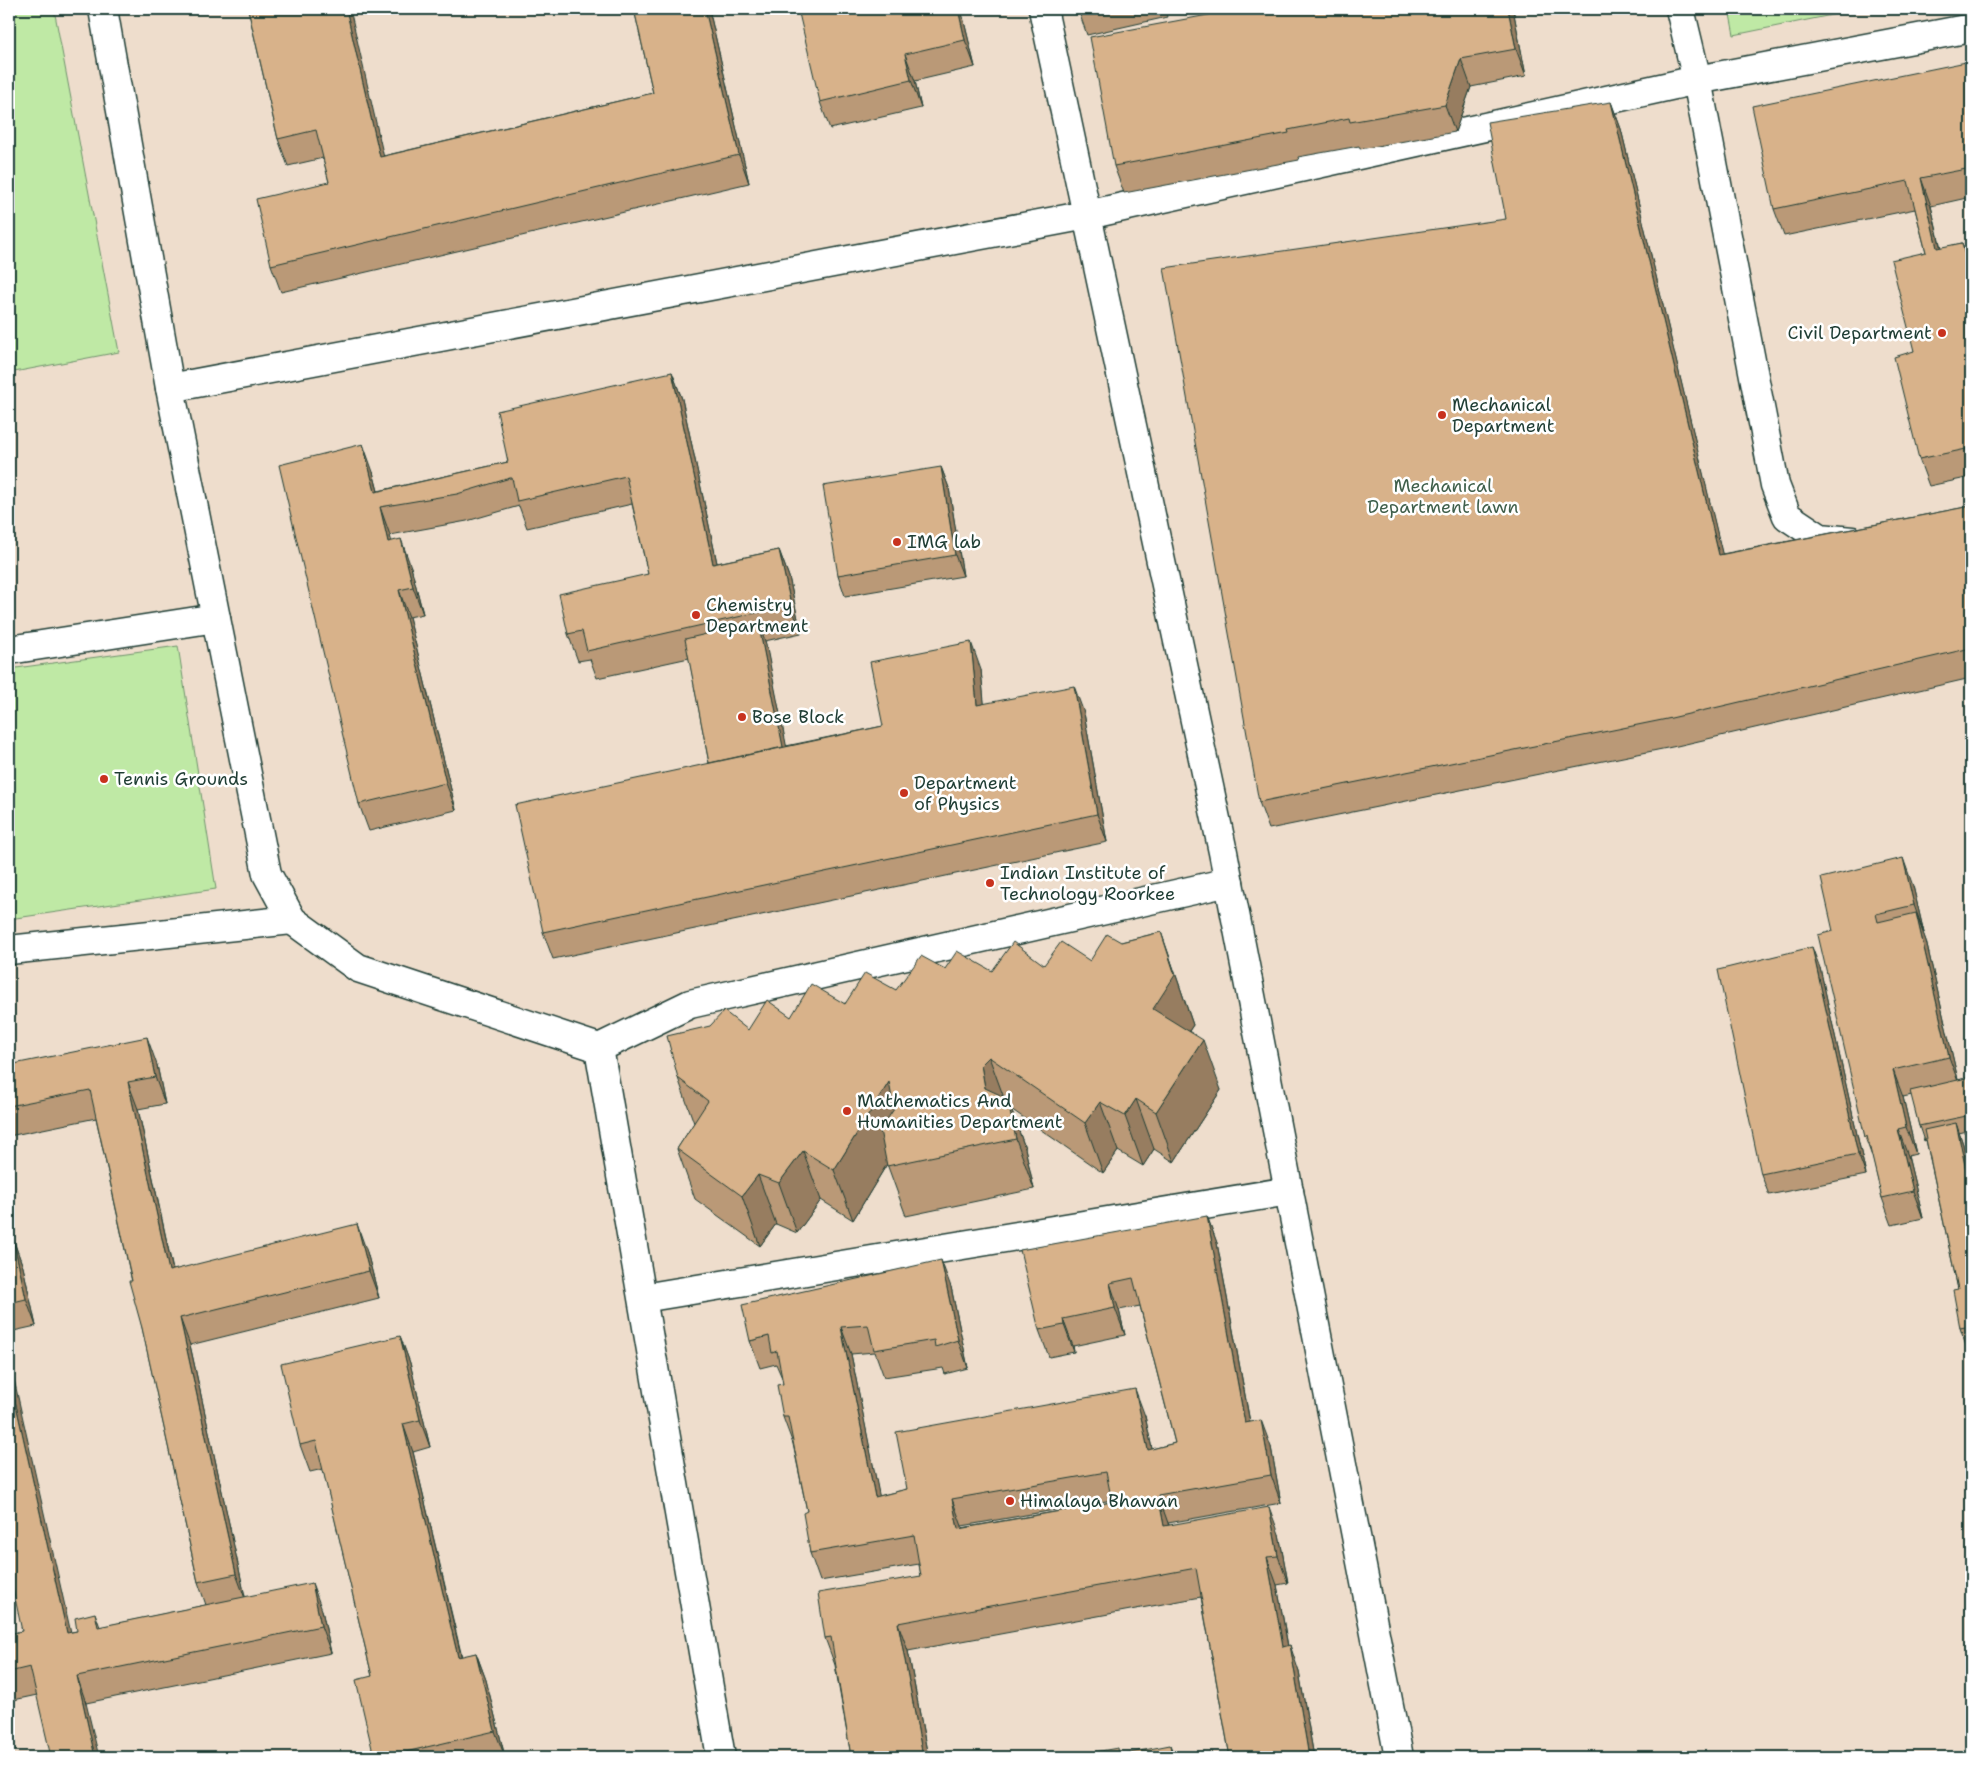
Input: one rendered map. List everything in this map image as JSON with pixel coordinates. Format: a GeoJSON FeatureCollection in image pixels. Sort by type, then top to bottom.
{"type":"FeatureCollection","features":[{"type":"Feature","properties":{"kind":"street"},"geometry":{"type":"LineString","coordinates":[[103,9],[170,388],[267,874],[292,920],[358,968],[599,1048],[690,1004],[1229,882]]}},
{"type":"Feature","properties":{"kind":"street"},"geometry":{"type":"LineString","coordinates":[[1042,9],[1229,882],[1399,1757]]}},
{"type":"Feature","properties":{"kind":"street"},"geometry":{"type":"LineString","coordinates":[[1680,9],[1697,80],[1775,485],[1787,516],[1820,538],[1875,543]]}},
{"type":"Feature","properties":{"kind":"street"},"geometry":{"type":"LineString","coordinates":[[170,388],[1087,215],[1697,80],[1971,28]]}},
{"type":"Feature","properties":{"kind":"street"},"geometry":{"type":"LineString","coordinates":[[9,650],[216,618]]}},
{"type":"Feature","properties":{"kind":"street"},"geometry":{"type":"LineString","coordinates":[[9,950],[292,920]]}},
{"type":"Feature","properties":{"kind":"street"},"geometry":{"type":"LineString","coordinates":[[599,1048],[721,1757]]}},
{"type":"Feature","properties":{"kind":"street"},"geometry":{"type":"LineString","coordinates":[[643,1298],[1289,1191]]}},
{"type":"Feature","properties":{"kind":"shaded area","name":"Indian Institute of Technology Roorkee"},"geometry":{"type":"Polygon","coordinates":[[[9,9],[1971,9],[1971,1757],[9,1757],[9,9]]]}},
{"type":"Feature","properties":{"kind":"green space"},"geometry":{"type":"Polygon","coordinates":[[[9,9],[54,9],[119,352],[9,373],[9,9]]]}},
{"type":"Feature","properties":{"kind":"green space"},"geometry":{"type":"Polygon","coordinates":[[[1729,9],[1861,9],[1734,35],[1729,9]]]}},
{"type":"Feature","properties":{"kind":"green space","name":"Tennis Grounds"},"geometry":{"type":"Polygon","coordinates":[[[178,646],[216,889],[9,919],[9,669],[178,646]]]}},
{"type":"Feature","properties":{"kind":"building"},"geometry":{"type":"Polygon","coordinates":[[[248,9],[346,9],[380,157],[653,93],[634,9],[705,9],[739,155],[271,265],[256,199],[329,182],[316,130],[278,139],[248,9]]]}},
{"type":"Feature","properties":{"kind":"building"},"geometry":{"type":"Polygon","coordinates":[[[798,9],[958,9],[965,40],[905,54],[911,80],[820,102],[798,9]]]}},
{"type":"Feature","properties":{"kind":"building"},"geometry":{"type":"Polygon","coordinates":[[[1078,9],[1104,9],[1080,14],[1078,9]]]}},
{"type":"Feature","properties":{"kind":"building"},"geometry":{"type":"Polygon","coordinates":[[[1240,9],[1508,9],[1516,49],[1461,59],[1445,105],[1350,122],[1349,118],[1288,130],[1289,133],[1114,166],[1090,37],[1240,9]]]}},
{"type":"Feature","properties":{"kind":"building","name":"Civil Department"},"geometry":{"type":"Polygon","coordinates":[[[1971,61],[1971,168],[1921,178],[1937,248],[1962,243],[1971,282],[1971,448],[1919,459],[1894,357],[1914,351],[1891,260],[1926,252],[1908,181],[1774,209],[1752,106],[1971,61]]]}},
{"type":"Feature","properties":{"kind":"building","name":"Mechanical Department"},"geometry":{"type":"Polygon","coordinates":[[[1611,102],[1719,555],[1971,506],[1971,648],[1667,719],[1259,802],[1164,268],[1506,219],[1487,122],[1611,102]]]}},
{"type":"Feature","properties":{"kind":"building","name":"Chemistry Department"},"geometry":{"type":"Polygon","coordinates":[[[672,372],[713,564],[779,550],[791,605],[587,651],[582,631],[568,634],[559,594],[648,574],[626,476],[517,501],[512,478],[510,478],[457,494],[380,507],[388,542],[401,539],[413,587],[399,590],[446,783],[359,804],[279,465],[363,444],[375,492],[508,462],[497,411],[672,372]]]}},
{"type":"Feature","properties":{"kind":"building","name":"IMG lab"},"geometry":{"type":"Polygon","coordinates":[[[941,467],[955,555],[838,575],[823,486],[941,467]]]}},
{"type":"Feature","properties":{"kind":"building","name":"Bose Block"},"geometry":{"type":"Polygon","coordinates":[[[758,622],[783,747],[709,763],[685,639],[758,622]]]}},
{"type":"Feature","properties":{"kind":"building","name":"Department of Physics"},"geometry":{"type":"Polygon","coordinates":[[[971,642],[977,705],[1074,686],[1097,814],[543,932],[515,805],[883,726],[870,662],[971,642]]]}},
{"type":"Feature","properties":{"kind":"building"},"geometry":{"type":"Polygon","coordinates":[[[1903,858],[1914,905],[1876,914],[1878,922],[1916,913],[1949,1057],[1893,1070],[1906,1127],[1898,1129],[1913,1191],[1882,1198],[1867,1136],[1865,1137],[1818,935],[1833,931],[1821,878],[1903,858]]]}},
{"type":"Feature","properties":{"kind":"building","name":"Mathematics And Humanities Department"},"geometry":{"type":"Polygon","coordinates":[[[1161,932],[1175,975],[1153,1009],[1203,1040],[1156,1112],[1136,1099],[1125,1116],[1100,1102],[1085,1123],[989,1057],[981,1065],[985,1088],[1007,1098],[1016,1139],[887,1166],[880,1130],[894,1109],[889,1082],[834,1170],[803,1151],[779,1183],[758,1175],[742,1196],[677,1149],[708,1101],[678,1078],[667,1036],[710,1026],[724,1011],[748,1030],[767,1000],[791,1017],[811,984],[845,1004],[865,973],[896,990],[921,956],[945,969],[957,951],[992,971],[1013,942],[1044,965],[1061,942],[1090,961],[1107,934],[1121,942],[1161,932]]]}},
{"type":"Feature","properties":{"kind":"building"},"geometry":{"type":"Polygon","coordinates":[[[1812,947],[1858,1154],[1761,1174],[1718,970],[1812,947]]]}},
{"type":"Feature","properties":{"kind":"building"},"geometry":{"type":"Polygon","coordinates":[[[147,1037],[155,1077],[128,1082],[169,1271],[357,1224],[369,1271],[180,1318],[236,1574],[198,1582],[142,1328],[129,1281],[132,1281],[90,1090],[9,1106],[9,1065],[147,1037]]]}},
{"type":"Feature","properties":{"kind":"building"},"geometry":{"type":"Polygon","coordinates":[[[1971,1077],[1971,1115],[1919,1126],[1910,1091],[1971,1077]]]}},
{"type":"Feature","properties":{"kind":"building"},"geometry":{"type":"Polygon","coordinates":[[[1956,1123],[1971,1194],[1971,1326],[1960,1328],[1953,1290],[1958,1289],[1924,1130],[1956,1123]]]}},
{"type":"Feature","properties":{"kind":"building","name":"Himalaya Bhawan"},"geometry":{"type":"Polygon","coordinates":[[[1207,1216],[1245,1423],[1261,1420],[1271,1475],[1158,1495],[1164,1526],[1269,1507],[1278,1556],[1267,1557],[1283,1647],[1290,1645],[1309,1757],[1230,1757],[1196,1568],[898,1623],[923,1757],[848,1757],[851,1756],[831,1637],[825,1638],[818,1593],[921,1576],[914,1535],[810,1553],[803,1513],[807,1511],[788,1417],[783,1417],[777,1385],[783,1384],[777,1351],[772,1353],[769,1336],[750,1341],[742,1305],[941,1260],[958,1340],[935,1347],[934,1340],[874,1350],[868,1325],[841,1327],[875,1497],[907,1489],[896,1432],[1135,1389],[1148,1450],[1175,1443],[1133,1278],[1110,1283],[1115,1308],[1063,1319],[1064,1325],[1039,1330],[1020,1250],[1207,1216]],[[1106,1472],[952,1499],[958,1529],[1112,1502],[1106,1472]]]}},
{"type":"Feature","properties":{"kind":"building"},"geometry":{"type":"Polygon","coordinates":[[[13,1239],[26,1299],[9,1303],[9,1240],[13,1239]]]}},
{"type":"Feature","properties":{"kind":"building"},"geometry":{"type":"Polygon","coordinates":[[[400,1336],[420,1420],[403,1424],[458,1657],[476,1653],[495,1731],[384,1757],[374,1757],[356,1680],[372,1676],[316,1441],[300,1445],[281,1364],[400,1336]]]}},
{"type":"Feature","properties":{"kind":"building"},"geometry":{"type":"Polygon","coordinates":[[[9,1374],[67,1633],[77,1631],[75,1618],[95,1613],[98,1627],[312,1583],[321,1626],[77,1676],[95,1757],[51,1757],[30,1667],[9,1672],[9,1634],[22,1631],[9,1570],[9,1374]]]}},
{"type":"Feature","properties":{"kind":"building"},"geometry":{"type":"Polygon","coordinates":[[[1170,1745],[1172,1757],[1083,1757],[1083,1754],[1118,1748],[1119,1755],[1170,1745]]]}},
{"type":"Feature","properties":{"kind":"place","name":"Civil Department"},"geometry":{"type":"Point","coordinates":[1942,333]}},
{"type":"Feature","properties":{"kind":"place","name":"Mechanical Department"},"geometry":{"type":"Point","coordinates":[1442,415]}},
{"type":"Feature","properties":{"kind":"place","name":"IMG lab"},"geometry":{"type":"Point","coordinates":[897,542]}},
{"type":"Feature","properties":{"kind":"place","name":"Chemistry Department"},"geometry":{"type":"Point","coordinates":[696,615]}},
{"type":"Feature","properties":{"kind":"place","name":"Bose Block"},"geometry":{"type":"Point","coordinates":[742,717]}},
{"type":"Feature","properties":{"kind":"place","name":"Tennis Grounds"},"geometry":{"type":"Point","coordinates":[104,779]}},
{"type":"Feature","properties":{"kind":"place","name":"Department of Physics"},"geometry":{"type":"Point","coordinates":[904,793]}},
{"type":"Feature","properties":{"kind":"place","name":"Indian Institute of Technology Roorkee"},"geometry":{"type":"Point","coordinates":[990,883]}},
{"type":"Feature","properties":{"kind":"place","name":"Mathematics And Humanities Department"},"geometry":{"type":"Point","coordinates":[847,1111]}},
{"type":"Feature","properties":{"kind":"place","name":"Himalaya Bhawan"},"geometry":{"type":"Point","coordinates":[1010,1501]}},
{"type":"Feature","properties":{"kind":"park label","name":"Mechanical Department lawn"},"geometry":{"type":"Point","coordinates":[1443,496]}}]}
